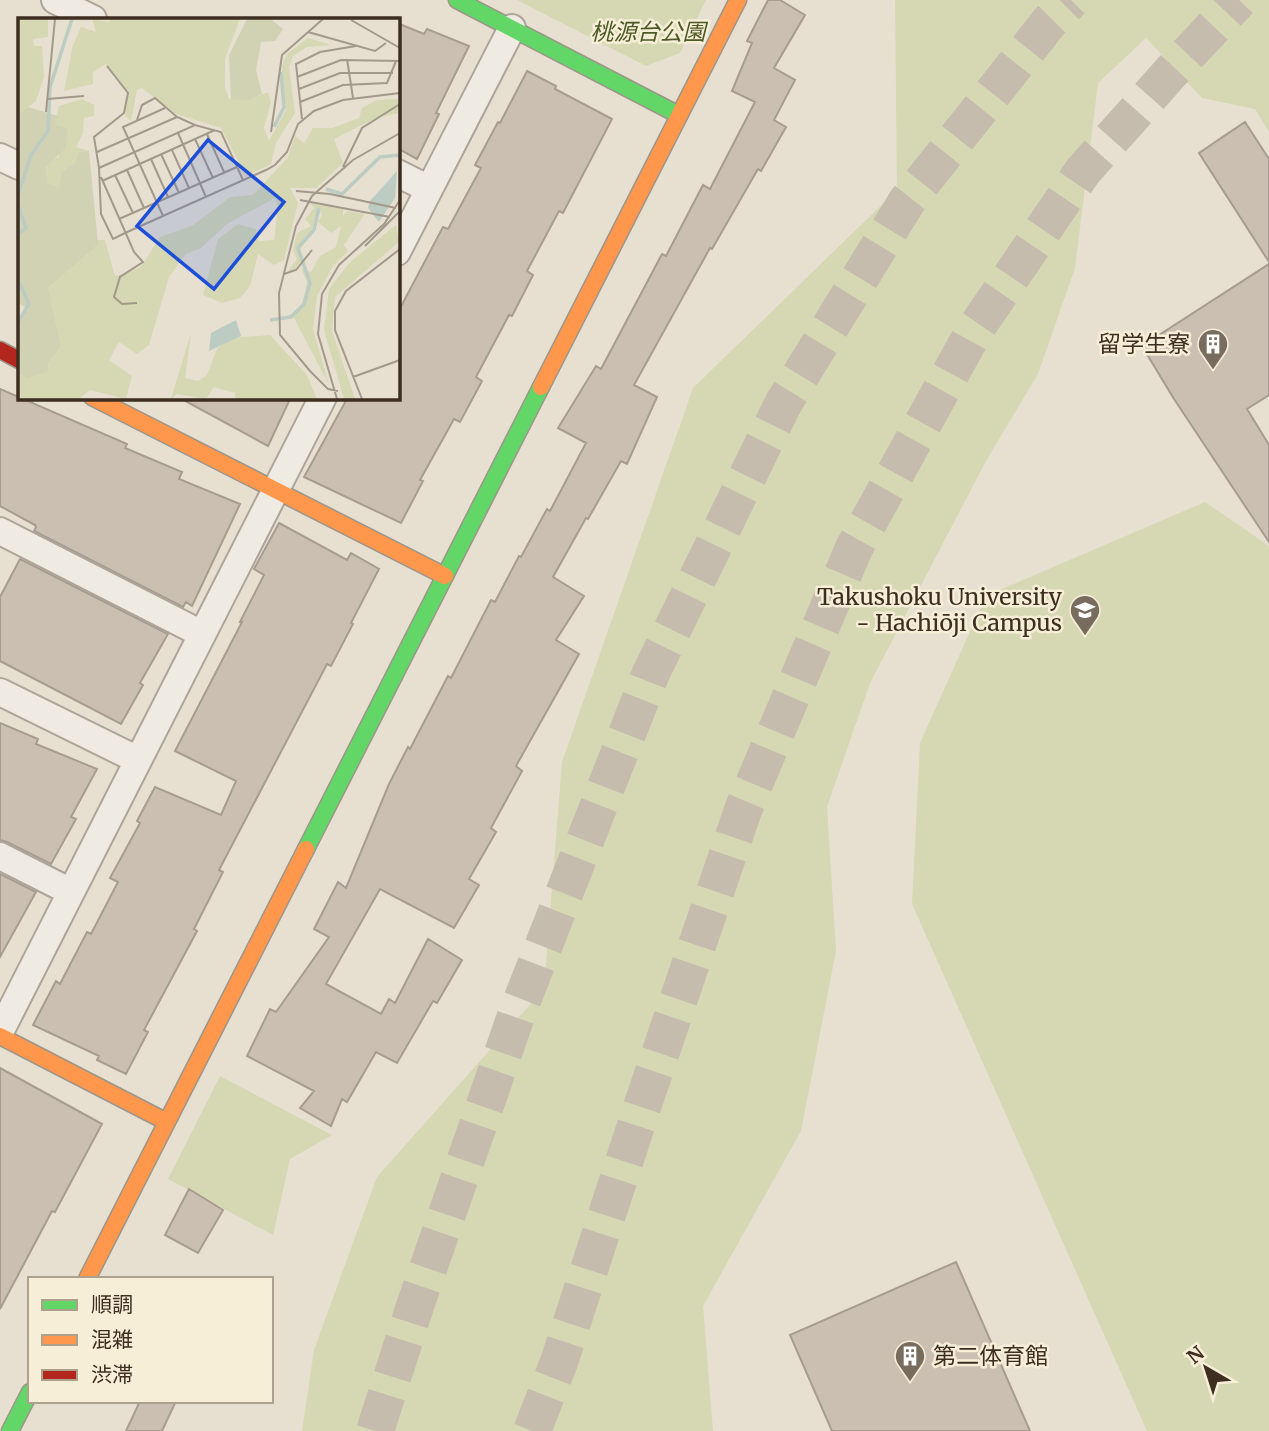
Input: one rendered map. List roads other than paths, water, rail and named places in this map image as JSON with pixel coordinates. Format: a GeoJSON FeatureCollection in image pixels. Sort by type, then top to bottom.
{"type":"FeatureCollection","features":[{"type":"Feature","properties":{"kind":"street"},"geometry":{"type":"LineString","coordinates":[[55,0],[91,18]]}},
{"type":"Feature","properties":{"kind":"street"},"geometry":{"type":"LineString","coordinates":[[457,0],[679,115]]}},
{"type":"Feature","properties":{"kind":"street"},"geometry":{"type":"LineString","coordinates":[[88,1277],[738,0]]}},
{"type":"Feature","properties":{"kind":"street"},"geometry":{"type":"LineString","coordinates":[[399,248],[512,28]]}},
{"type":"Feature","properties":{"kind":"street"},"geometry":{"type":"LineString","coordinates":[[0,157],[18,166]]}},
{"type":"Feature","properties":{"kind":"street"},"geometry":{"type":"LineString","coordinates":[[399,174],[429,189]]}},
{"type":"Feature","properties":{"kind":"street"},"geometry":{"type":"LineString","coordinates":[[0,350],[18,359]]}},
{"type":"Feature","properties":{"kind":"street"},"geometry":{"type":"LineString","coordinates":[[96,399],[445,576]]}},
{"type":"Feature","properties":{"kind":"street"},"geometry":{"type":"LineString","coordinates":[[167,1122],[0,1034],[322,399]]}},
{"type":"Feature","properties":{"kind":"street"},"geometry":{"type":"LineString","coordinates":[[0,531],[202,634]]}},
{"type":"Feature","properties":{"kind":"street"},"geometry":{"type":"LineString","coordinates":[[0,692],[138,760]]}},
{"type":"Feature","properties":{"kind":"street"},"geometry":{"type":"LineString","coordinates":[[0,856],[71,892]]}},
{"type":"Feature","properties":{"kind":"street"},"geometry":{"type":"LineString","coordinates":[[10,1431],[28,1396]]}},
{"type":"Feature","properties":{"kind":"tunnel"},"geometry":{"type":"LineString","coordinates":[[375,1431],[415,1306],[517,1013],[651,673],[783,404],[907,201],[1050,21],[1071,0]]}},
{"type":"Feature","properties":{"kind":"tunnel"},"geometry":{"type":"LineString","coordinates":[[532,1431],[559,1362],[743,810],[854,548],[974,331],[1083,171],[1239,0]]}},
{"type":"Feature","properties":{"kind":"place","name":"留学生寮"},"geometry":{"type":"Point","coordinates":[1213,371]}},
{"type":"Feature","properties":{"kind":"place","name":"Takushoku University - Hachiōji Campus"},"geometry":{"type":"Point","coordinates":[1085,637]}},
{"type":"Feature","properties":{"kind":"place","name":"第二体育館"},"geometry":{"type":"Point","coordinates":[910,1383]}},
{"type":"Feature","properties":{"kind":"park label","name":"桃源台公園"},"geometry":{"type":"Point","coordinates":[648,32]}}]}
